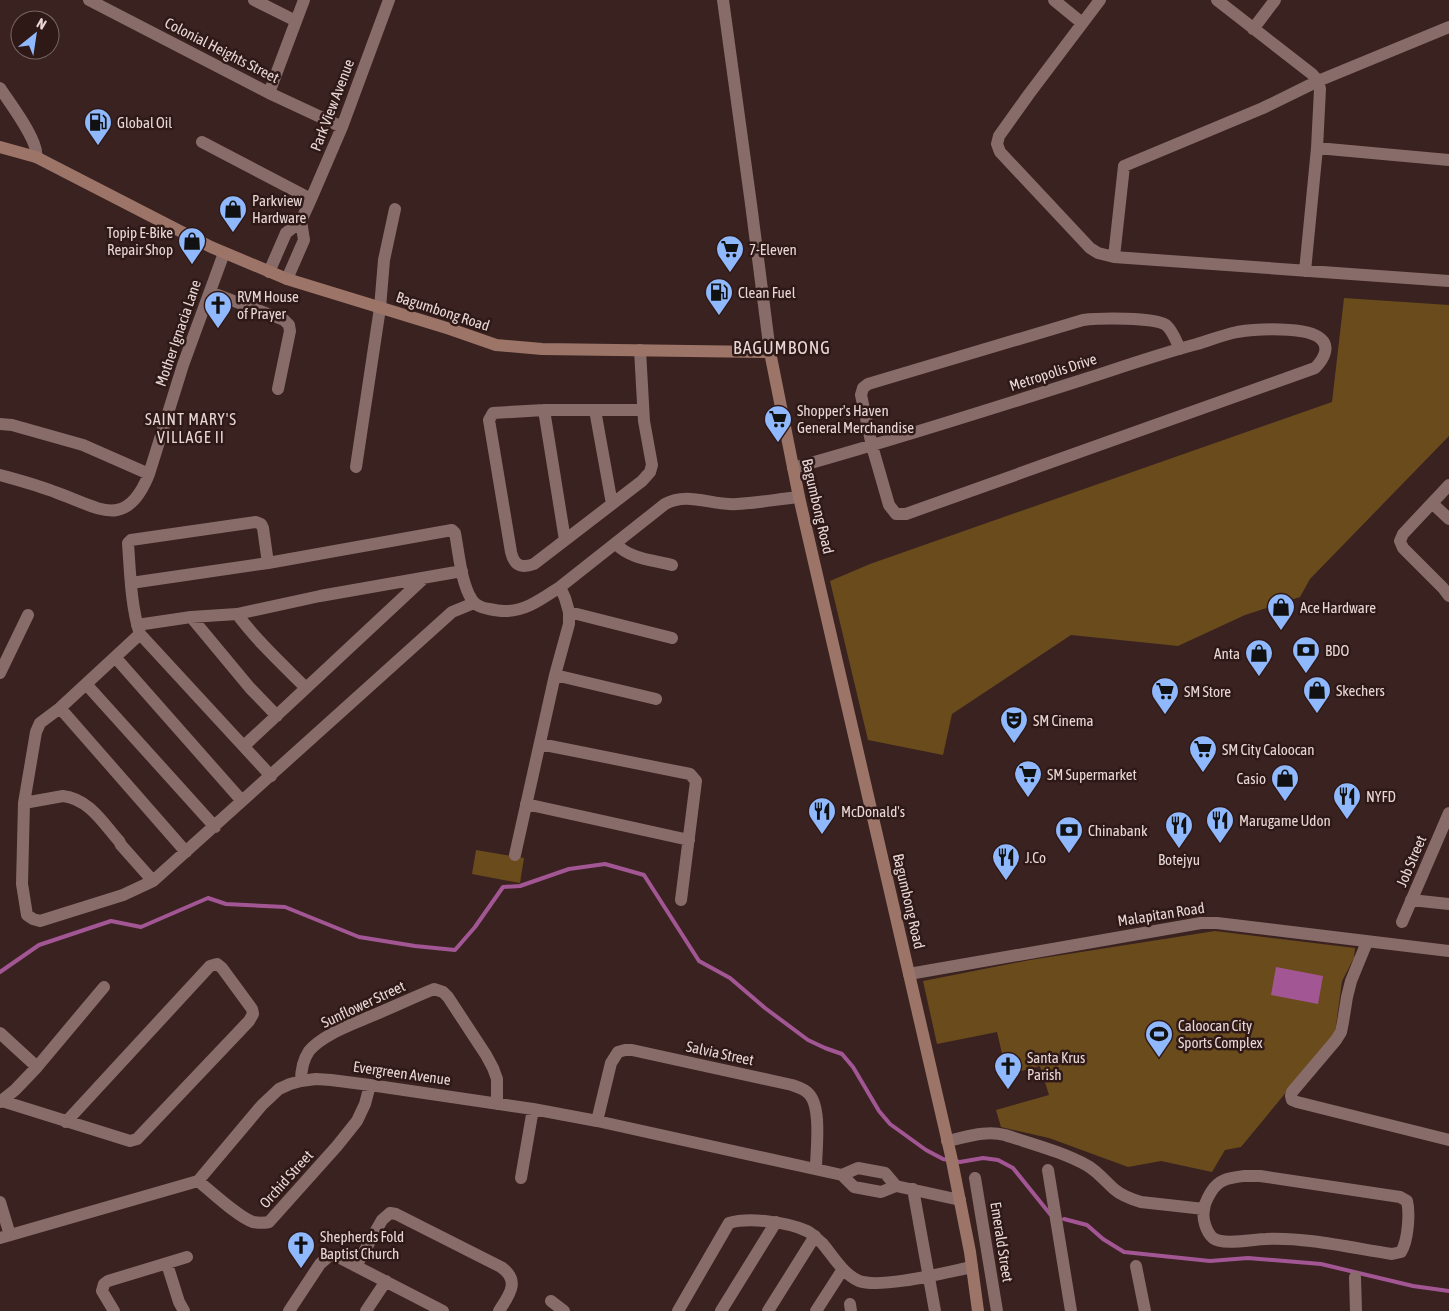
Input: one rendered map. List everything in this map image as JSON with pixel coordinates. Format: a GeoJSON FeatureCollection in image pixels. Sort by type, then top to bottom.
{"type":"FeatureCollection","features":[{"type":"Feature","properties":{"kind":"main road","name":"Bagumbong Road"},"geometry":{"type":"LineString","coordinates":[[0,146],[36,157],[224,254],[269,272],[496,344],[542,349],[770,352],[799,497],[951,1156],[970,1252],[978,1311]]}},
{"type":"Feature","properties":{"kind":"street","name":"Colonial Heights Street"},"geometry":{"type":"LineString","coordinates":[[89,0],[269,93],[342,127]]}},
{"type":"Feature","properties":{"kind":"street"},"geometry":{"type":"LineString","coordinates":[[254,0],[296,21]]}},
{"type":"Feature","properties":{"kind":"street"},"geometry":{"type":"LineString","coordinates":[[269,93],[304,0]]}},
{"type":"Feature","properties":{"kind":"street","name":"Park View Avenue"},"geometry":{"type":"LineString","coordinates":[[269,272],[286,233],[301,221],[311,199],[342,127],[389,0]]}},
{"type":"Feature","properties":{"kind":"street"},"geometry":{"type":"LineString","coordinates":[[723,0],[770,352]]}},
{"type":"Feature","properties":{"kind":"street"},"geometry":{"type":"LineString","coordinates":[[1054,0],[1082,23]]}},
{"type":"Feature","properties":{"kind":"street"},"geometry":{"type":"LineString","coordinates":[[1100,0],[999,136],[997,144],[1000,152],[1090,248],[1098,253],[1114,257],[1449,281]]}},
{"type":"Feature","properties":{"kind":"street"},"geometry":{"type":"LineString","coordinates":[[1217,0],[1312,74],[1318,81],[1320,89],[1317,148],[1305,271]]}},
{"type":"Feature","properties":{"kind":"street"},"geometry":{"type":"LineString","coordinates":[[1253,29],[1275,0]]}},
{"type":"Feature","properties":{"kind":"street"},"geometry":{"type":"LineString","coordinates":[[1114,257],[1124,166],[1263,108],[1318,81],[1449,27]]}},
{"type":"Feature","properties":{"kind":"street"},"geometry":{"type":"LineString","coordinates":[[0,88],[34,141],[38,153],[36,157]]}},
{"type":"Feature","properties":{"kind":"street"},"geometry":{"type":"LineString","coordinates":[[202,142],[311,199]]}},
{"type":"Feature","properties":{"kind":"street"},"geometry":{"type":"LineString","coordinates":[[1317,148],[1449,160]]}},
{"type":"Feature","properties":{"kind":"street"},"geometry":{"type":"LineString","coordinates":[[356,467],[380,308],[384,260],[395,208]]}},
{"type":"Feature","properties":{"kind":"street","name":"Park View Avenue"},"geometry":{"type":"LineString","coordinates":[[287,279],[304,240],[301,221]]}},
{"type":"Feature","properties":{"kind":"street","name":"Mother Ignacia Lane"},"geometry":{"type":"LineString","coordinates":[[0,474],[56,492],[105,511],[118,510],[129,506],[142,490],[149,474],[184,365],[224,254]]}},
{"type":"Feature","properties":{"kind":"street"},"geometry":{"type":"LineString","coordinates":[[210,292],[284,320],[289,324],[290,331],[278,389]]}},
{"type":"Feature","properties":{"kind":"street"},"geometry":{"type":"LineString","coordinates":[[872,446],[861,395],[863,388],[868,384],[1083,320],[1101,318],[1155,321],[1165,324],[1171,331],[1180,349]]}},
{"type":"Feature","properties":{"kind":"street","name":"Metropolis Drive"},"geometry":{"type":"LineString","coordinates":[[793,468],[872,446],[1237,332],[1259,330],[1304,331],[1316,335],[1324,341],[1326,351],[1322,361],[1315,368],[906,514],[896,514],[889,505],[872,446]]}},
{"type":"Feature","properties":{"kind":"street"},"geometry":{"type":"LineString","coordinates":[[640,350],[643,410],[652,458],[650,472],[642,481],[534,564],[528,567],[522,567],[517,564],[513,559],[489,420],[493,413],[544,410],[643,410]]}},
{"type":"Feature","properties":{"kind":"street"},"geometry":{"type":"LineString","coordinates":[[544,410],[564,540]]}},
{"type":"Feature","properties":{"kind":"street"},"geometry":{"type":"LineString","coordinates":[[595,410],[612,504]]}},
{"type":"Feature","properties":{"kind":"street"},"geometry":{"type":"LineString","coordinates":[[0,424],[12,424],[83,445],[149,474]]}},
{"type":"Feature","properties":{"kind":"street"},"geometry":{"type":"LineString","coordinates":[[1449,485],[1403,534],[1400,541],[1411,557],[1449,596]]}},
{"type":"Feature","properties":{"kind":"street"},"geometry":{"type":"LineString","coordinates":[[131,583],[268,563],[452,530],[455,533],[462,571],[469,594],[474,603],[482,608],[505,611],[527,607],[560,587],[665,504],[674,499],[686,498],[724,504],[737,504],[799,497]]}},
{"type":"Feature","properties":{"kind":"street"},"geometry":{"type":"LineString","coordinates":[[1432,503],[1449,519]]}},
{"type":"Feature","properties":{"kind":"street"},"geometry":{"type":"LineString","coordinates":[[268,563],[263,528],[261,524],[256,522],[131,540],[128,543],[131,583],[139,630],[271,776]]}},
{"type":"Feature","properties":{"kind":"street"},"geometry":{"type":"LineString","coordinates":[[616,544],[623,551],[631,555],[672,565]]}},
{"type":"Feature","properties":{"kind":"street"},"geometry":{"type":"LineString","coordinates":[[462,571],[320,596],[237,614],[190,617],[139,630],[115,657],[60,708],[40,723],[36,732],[24,803],[22,884],[27,915],[40,921],[114,898],[153,881],[452,612],[474,603]]}},
{"type":"Feature","properties":{"kind":"street"},"geometry":{"type":"LineString","coordinates":[[244,746],[424,578]]}},
{"type":"Feature","properties":{"kind":"street"},"geometry":{"type":"LineString","coordinates":[[515,855],[555,675],[569,624],[569,612],[560,587]]}},
{"type":"Feature","properties":{"kind":"street"},"geometry":{"type":"LineString","coordinates":[[569,612],[672,638]]}},
{"type":"Feature","properties":{"kind":"street"},"geometry":{"type":"LineString","coordinates":[[237,614],[271,653],[306,688]]}},
{"type":"Feature","properties":{"kind":"street"},"geometry":{"type":"LineString","coordinates":[[0,674],[28,615]]}},
{"type":"Feature","properties":{"kind":"street"},"geometry":{"type":"LineString","coordinates":[[190,617],[250,688],[277,716]]}},
{"type":"Feature","properties":{"kind":"street"},"geometry":{"type":"LineString","coordinates":[[115,657],[242,801]]}},
{"type":"Feature","properties":{"kind":"street"},"geometry":{"type":"LineString","coordinates":[[555,675],[656,699]]}},
{"type":"Feature","properties":{"kind":"street"},"geometry":{"type":"LineString","coordinates":[[86,684],[215,827]]}},
{"type":"Feature","properties":{"kind":"street"},"geometry":{"type":"LineString","coordinates":[[60,708],[186,852]]}},
{"type":"Feature","properties":{"kind":"street"},"geometry":{"type":"LineString","coordinates":[[540,744],[690,774],[696,781],[681,900]]}},
{"type":"Feature","properties":{"kind":"street"},"geometry":{"type":"LineString","coordinates":[[24,803],[63,796],[84,803],[153,881]]}},
{"type":"Feature","properties":{"kind":"street"},"geometry":{"type":"LineString","coordinates":[[526,804],[689,840]]}},
{"type":"Feature","properties":{"kind":"street","name":"Job Street"},"geometry":{"type":"LineString","coordinates":[[1402,922],[1449,813]]}},
{"type":"Feature","properties":{"kind":"street"},"geometry":{"type":"LineString","coordinates":[[1411,900],[1449,904]]}},
{"type":"Feature","properties":{"kind":"street","name":"Malapitan Road"},"geometry":{"type":"LineString","coordinates":[[909,974],[1201,923],[1233,924],[1449,951]]}},
{"type":"Feature","properties":{"kind":"street"},"geometry":{"type":"LineString","coordinates":[[1366,942],[1351,981],[1341,1032],[1292,1092],[1292,1100],[1449,1140]]}},
{"type":"Feature","properties":{"kind":"street"},"geometry":{"type":"LineString","coordinates":[[1,1101],[66,1122],[130,1141],[137,1139],[249,1021],[253,1014],[252,1008],[222,968],[217,964],[210,966],[66,1122]]}},
{"type":"Feature","properties":{"kind":"street"},"geometry":{"type":"LineString","coordinates":[[1,1101],[15,1090],[37,1067],[104,987]]}},
{"type":"Feature","properties":{"kind":"street","name":"Sunflower Street"},"geometry":{"type":"LineString","coordinates":[[302,1081],[301,1072],[304,1062],[309,1052],[318,1042],[335,1032],[434,989],[443,992],[448,997],[493,1068],[496,1080],[497,1104]]}},
{"type":"Feature","properties":{"kind":"street"},"geometry":{"type":"LineString","coordinates":[[0,1033],[37,1067]]}},
{"type":"Feature","properties":{"kind":"street","name":"Salvia Street"},"geometry":{"type":"LineString","coordinates":[[597,1121],[611,1063],[618,1052],[632,1050],[727,1070],[792,1086],[809,1093],[814,1101],[817,1114],[816,1169]]}},
{"type":"Feature","properties":{"kind":"street","name":"Evergreen Avenue"},"geometry":{"type":"LineString","coordinates":[[198,1181],[267,1100],[279,1089],[302,1081],[331,1080],[533,1109],[597,1121],[842,1175],[854,1187],[881,1192],[896,1186],[960,1200]]}},
{"type":"Feature","properties":{"kind":"street","name":"Orchid Street"},"geometry":{"type":"LineString","coordinates":[[198,1181],[244,1218],[254,1222],[269,1222],[357,1121],[365,1104],[370,1085]]}},
{"type":"Feature","properties":{"kind":"street"},"geometry":{"type":"LineString","coordinates":[[521,1178],[533,1109]]}},
{"type":"Feature","properties":{"kind":"street"},"geometry":{"type":"LineString","coordinates":[[947,1141],[983,1133],[1005,1135],[1080,1162],[1099,1174],[1121,1195],[1132,1200],[1204,1209]]}},
{"type":"Feature","properties":{"kind":"street","name":"Evergreen Avenue"},"geometry":{"type":"LineString","coordinates":[[842,1175],[858,1168],[885,1173],[896,1186]]}},
{"type":"Feature","properties":{"kind":"street"},"geometry":{"type":"LineString","coordinates":[[1048,1170],[1070,1311]]}},
{"type":"Feature","properties":{"kind":"street"},"geometry":{"type":"LineString","coordinates":[[1260,1176],[1400,1198],[1407,1201],[1409,1209],[1405,1246],[1401,1252],[1392,1254],[1298,1240],[1267,1238],[1229,1242],[1218,1240],[1212,1238],[1206,1230],[1204,1209],[1212,1191],[1219,1182],[1229,1178],[1260,1176]]}},
{"type":"Feature","properties":{"kind":"street","name":"Emerald Street"},"geometry":{"type":"LineString","coordinates":[[975,1178],[997,1311]]}},
{"type":"Feature","properties":{"kind":"street"},"geometry":{"type":"LineString","coordinates":[[0,1202],[5,1237],[198,1181]]}},
{"type":"Feature","properties":{"kind":"street"},"geometry":{"type":"LineString","coordinates":[[913,1189],[934,1311]]}},
{"type":"Feature","properties":{"kind":"street"},"geometry":{"type":"LineString","coordinates":[[356,1266],[382,1220],[390,1214],[396,1214],[508,1272],[512,1279],[512,1286],[499,1311]]}},
{"type":"Feature","properties":{"kind":"street"},"geometry":{"type":"LineString","coordinates":[[678,1311],[729,1223],[737,1220],[776,1222],[807,1231],[815,1236],[843,1269],[858,1280],[869,1283],[893,1282],[972,1267]]}},
{"type":"Feature","properties":{"kind":"street"},"geometry":{"type":"LineString","coordinates":[[721,1311],[776,1222]]}},
{"type":"Feature","properties":{"kind":"street"},"geometry":{"type":"LineString","coordinates":[[768,1311],[815,1236]]}},
{"type":"Feature","properties":{"kind":"street"},"geometry":{"type":"LineString","coordinates":[[289,1311],[324,1259],[329,1256],[334,1256],[356,1266],[443,1311]]}},
{"type":"Feature","properties":{"kind":"street"},"geometry":{"type":"LineString","coordinates":[[114,1311],[103,1294],[102,1287],[108,1281],[187,1258]]}},
{"type":"Feature","properties":{"kind":"street"},"geometry":{"type":"LineString","coordinates":[[167,1264],[179,1302],[184,1311]]}},
{"type":"Feature","properties":{"kind":"street"},"geometry":{"type":"LineString","coordinates":[[1136,1266],[1145,1311]]}},
{"type":"Feature","properties":{"kind":"street"},"geometry":{"type":"LineString","coordinates":[[816,1311],[843,1269]]}},
{"type":"Feature","properties":{"kind":"street"},"geometry":{"type":"LineString","coordinates":[[1355,1277],[1356,1311]]}},
{"type":"Feature","properties":{"kind":"street"},"geometry":{"type":"LineString","coordinates":[[366,1311],[386,1281]]}},
{"type":"Feature","properties":{"kind":"street"},"geometry":{"type":"LineString","coordinates":[[551,1301],[564,1311]]}},
{"type":"Feature","properties":{"kind":"shaded area"},"geometry":{"type":"Polygon","coordinates":[[[1344,298],[1449,305],[1449,436],[1310,579],[1300,597],[1245,615],[1178,646],[1071,635],[952,714],[943,755],[868,740],[830,581],[870,564],[1332,402],[1344,298]]]}},
{"type":"Feature","properties":{"kind":"shaded area"},"geometry":{"type":"Polygon","coordinates":[[[476,850],[524,858],[520,883],[472,874],[476,850]]]}},
{"type":"Feature","properties":{"kind":"shaded area","name":"Caloocan City Sports Complex"},"geometry":{"type":"Polygon","coordinates":[[[1215,931],[1355,948],[1354,958],[1342,981],[1335,1033],[1241,1147],[1225,1150],[1212,1172],[1161,1161],[1128,1167],[1049,1138],[1001,1127],[996,1110],[1049,1095],[1040,1066],[1007,1075],[997,1032],[937,1044],[923,981],[1030,960],[1215,931]]]}},
{"type":"Feature","properties":{"kind":"shaded area"},"geometry":{"type":"Polygon","coordinates":[[[1276,967],[1323,976],[1318,1004],[1271,995],[1276,967]]]}},
{"type":"Feature","properties":{"kind":"waterway"},"geometry":{"type":"LineString","coordinates":[[0,972],[39,945],[111,921],[141,927],[208,898],[226,904],[285,907],[359,937],[455,950],[475,927],[503,887],[520,886],[569,869],[605,864],[644,875],[699,961],[730,978],[765,1008],[808,1040],[842,1054],[853,1067],[879,1111],[890,1124],[926,1150],[943,1159],[960,1162],[983,1158],[998,1160],[1013,1168],[1050,1214]]}},
{"type":"Feature","properties":{"kind":"waterway"},"geometry":{"type":"LineString","coordinates":[[1064,1219],[1087,1225],[1103,1239],[1124,1252],[1210,1261],[1248,1258],[1321,1264],[1413,1286],[1449,1291]]}},
{"type":"Feature","properties":{"kind":"place","name":"Global Oil"},"geometry":{"type":"Point","coordinates":[98,146]}},
{"type":"Feature","properties":{"kind":"place","name":"Parkview Hardware"},"geometry":{"type":"Point","coordinates":[233,233]}},
{"type":"Feature","properties":{"kind":"place","name":"Topip E-Bike Repair Shop"},"geometry":{"type":"Point","coordinates":[192,265]}},
{"type":"Feature","properties":{"kind":"place","name":"7-Eleven"},"geometry":{"type":"Point","coordinates":[730,273]}},
{"type":"Feature","properties":{"kind":"place","name":"Clean Fuel"},"geometry":{"type":"Point","coordinates":[719,316]}},
{"type":"Feature","properties":{"kind":"place","name":"RVM House of Prayer"},"geometry":{"type":"Point","coordinates":[218,329]}},
{"type":"Feature","properties":{"kind":"place","name":"Shopper's Haven General Merchandise"},"geometry":{"type":"Point","coordinates":[778,443]}},
{"type":"Feature","properties":{"kind":"place","name":"Ace Hardware"},"geometry":{"type":"Point","coordinates":[1281,631]}},
{"type":"Feature","properties":{"kind":"place","name":"BDO"},"geometry":{"type":"Point","coordinates":[1306,674]}},
{"type":"Feature","properties":{"kind":"place","name":"Anta"},"geometry":{"type":"Point","coordinates":[1259,677]}},
{"type":"Feature","properties":{"kind":"place","name":"Skechers"},"geometry":{"type":"Point","coordinates":[1317,714]}},
{"type":"Feature","properties":{"kind":"place","name":"SM Store"},"geometry":{"type":"Point","coordinates":[1165,715]}},
{"type":"Feature","properties":{"kind":"place","name":"SM Cinema"},"geometry":{"type":"Point","coordinates":[1014,744]}},
{"type":"Feature","properties":{"kind":"place","name":"SM City Caloocan"},"geometry":{"type":"Point","coordinates":[1203,773]}},
{"type":"Feature","properties":{"kind":"place","name":"SM Supermarket"},"geometry":{"type":"Point","coordinates":[1028,798]}},
{"type":"Feature","properties":{"kind":"place","name":"Casio"},"geometry":{"type":"Point","coordinates":[1285,802]}},
{"type":"Feature","properties":{"kind":"place","name":"NYFD"},"geometry":{"type":"Point","coordinates":[1347,820]}},
{"type":"Feature","properties":{"kind":"place","name":"McDonald's"},"geometry":{"type":"Point","coordinates":[822,835]}},
{"type":"Feature","properties":{"kind":"place","name":"Marugame Udon"},"geometry":{"type":"Point","coordinates":[1220,844]}},
{"type":"Feature","properties":{"kind":"place","name":"Botejyu"},"geometry":{"type":"Point","coordinates":[1179,849]}},
{"type":"Feature","properties":{"kind":"place","name":"Chinabank"},"geometry":{"type":"Point","coordinates":[1069,854]}},
{"type":"Feature","properties":{"kind":"place","name":"J.Co"},"geometry":{"type":"Point","coordinates":[1006,881]}},
{"type":"Feature","properties":{"kind":"place","name":"Caloocan City Sports Complex"},"geometry":{"type":"Point","coordinates":[1159,1058]}},
{"type":"Feature","properties":{"kind":"place","name":"Santa Krus Parish"},"geometry":{"type":"Point","coordinates":[1008,1090]}},
{"type":"Feature","properties":{"kind":"place","name":"Shepherds Fold Baptist Church"},"geometry":{"type":"Point","coordinates":[301,1269]}},
{"type":"Feature","properties":{"kind":"district","name":"BAGUMBONG"},"geometry":{"type":"Point","coordinates":[782,347]}},
{"type":"Feature","properties":{"kind":"district","name":"SAINT MARY'S VILLAGE II"},"geometry":{"type":"Point","coordinates":[191,428]}}]}
